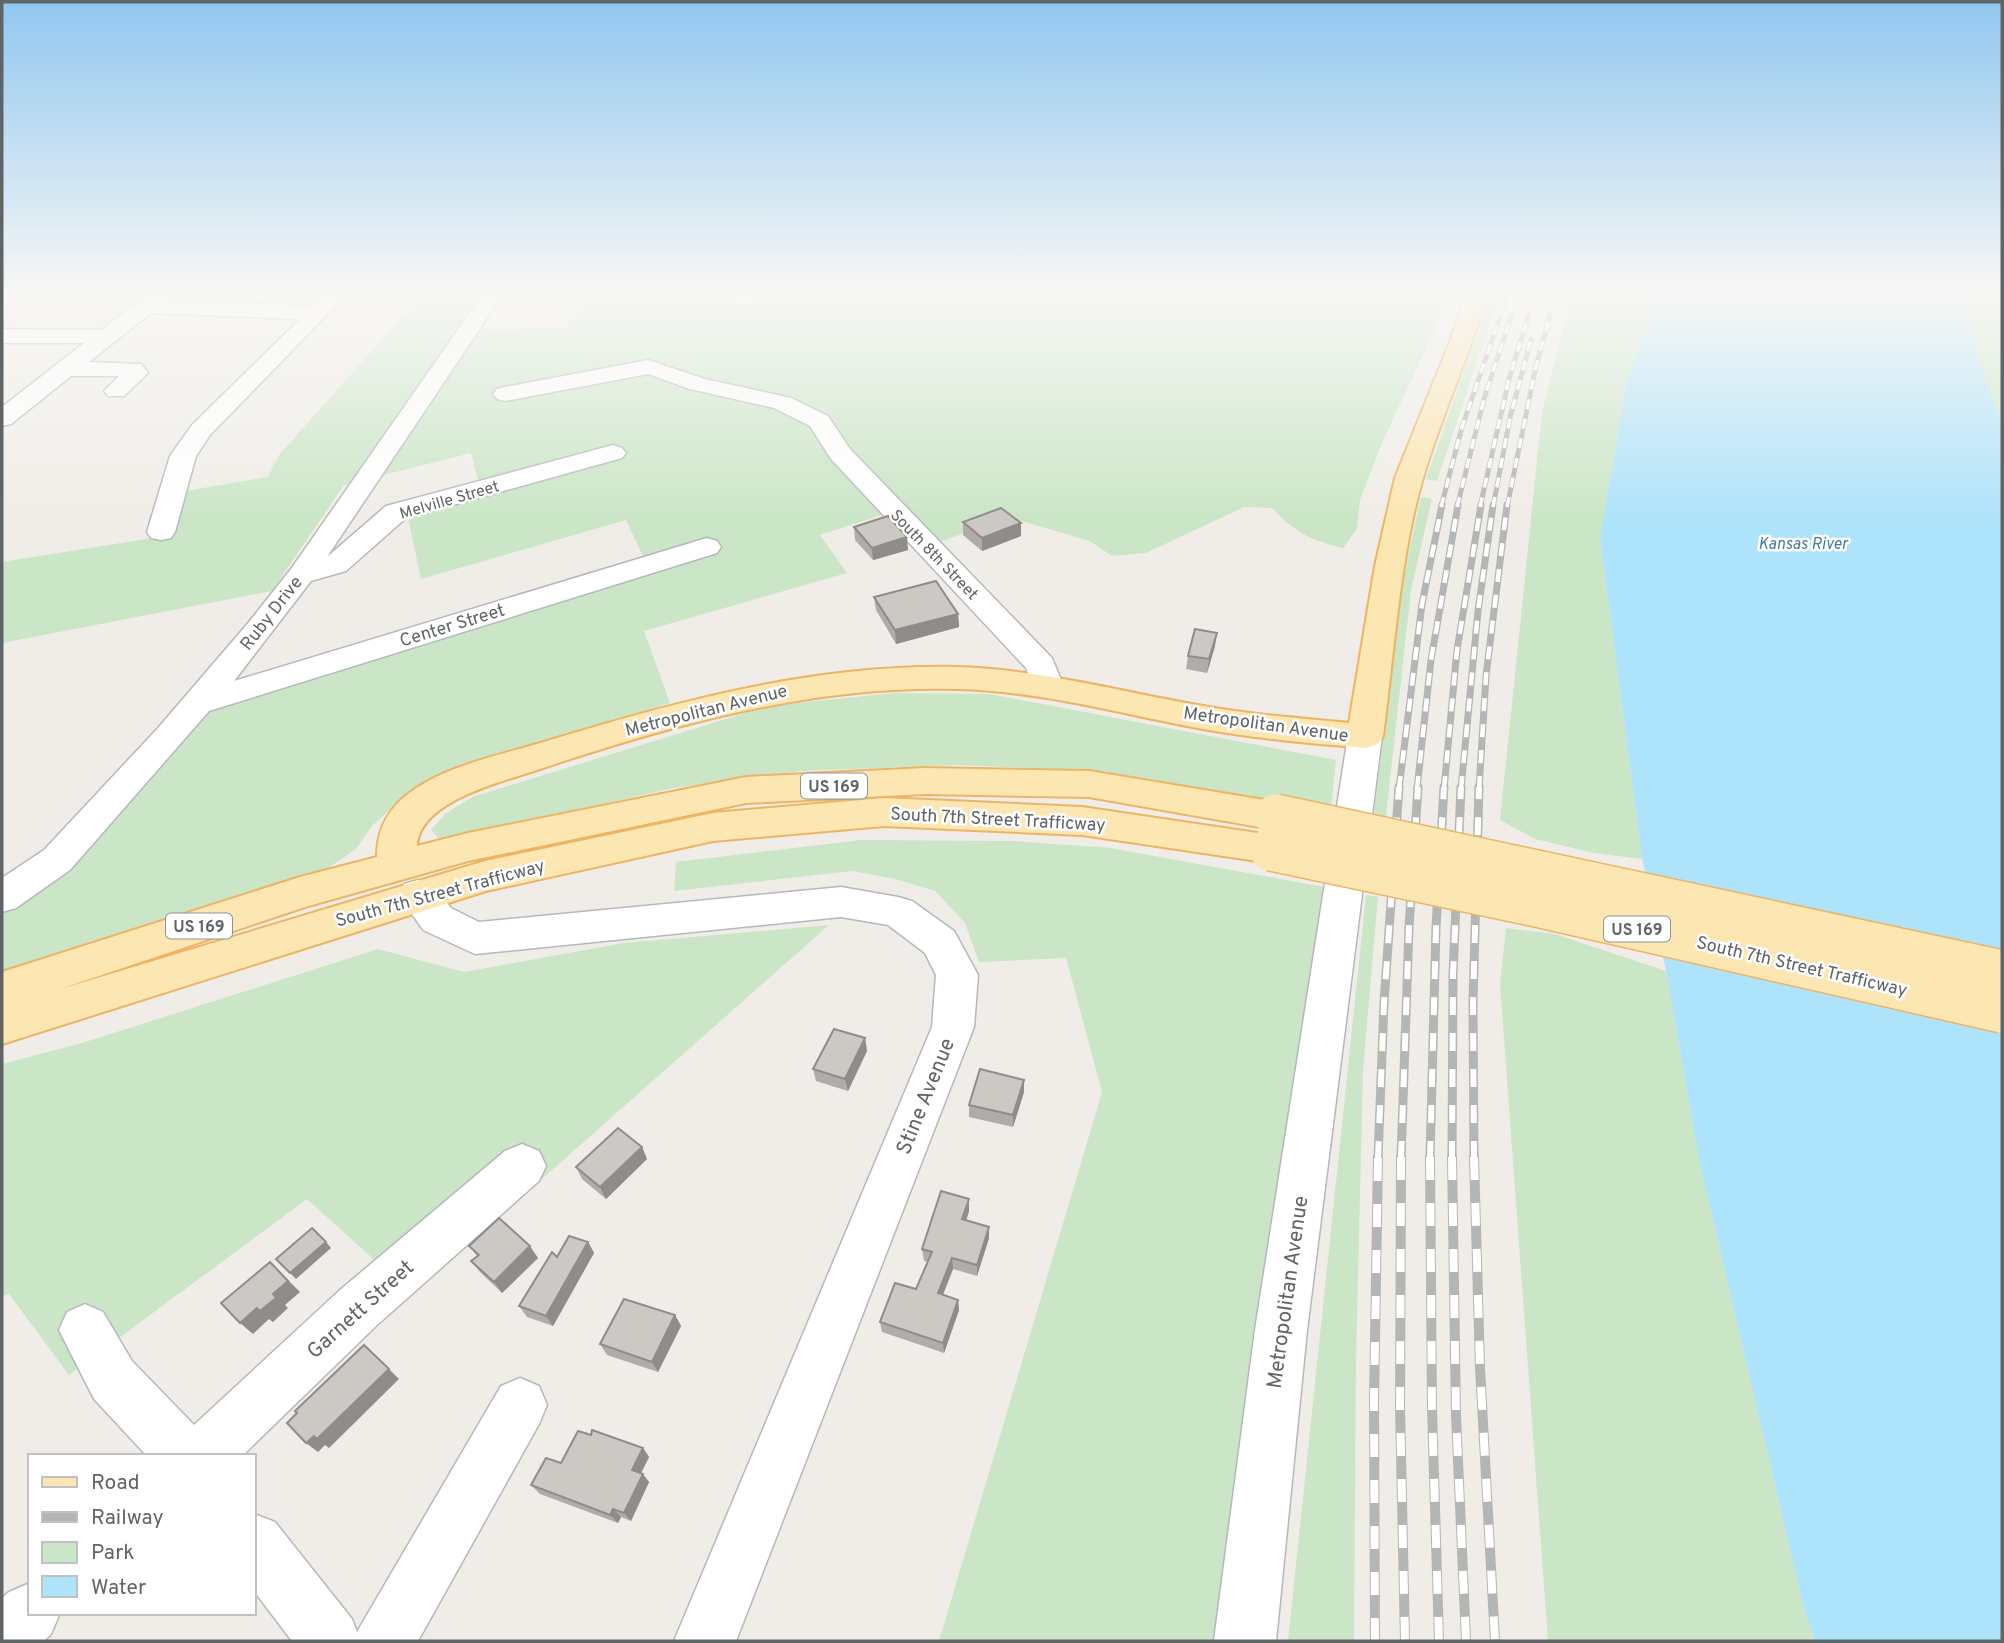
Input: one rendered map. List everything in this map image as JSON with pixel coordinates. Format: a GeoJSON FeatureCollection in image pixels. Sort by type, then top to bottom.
{"type":"FeatureCollection","features":[{"type":"Feature","properties":{"kind":"main road","name":"Metropolitan Avenue"},"geometry":{"type":"LineString","coordinates":[[408,881],[397,838],[403,822],[416,808],[437,795],[495,770],[678,714],[777,690],[870,679],[958,678],[1048,687],[1228,722],[1365,736],[1390,566],[1409,478],[1452,368]]}},
{"type":"Feature","properties":{"kind":"main road","name":"South 7th Street Trafficway"},"geometry":{"type":"LineString","coordinates":[[2,990],[300,893],[485,876],[713,827],[884,812],[1274,832],[2002,972]]}},
{"type":"Feature","properties":{"kind":"main road","name":"South 7th Street Trafficway"},"geometry":{"type":"LineString","coordinates":[[1274,832],[1532,904],[2002,1011]]}},
{"type":"Feature","properties":{"kind":"main road","name":"South 7th Street Trafficway"},"geometry":{"type":"LineString","coordinates":[[2,1025],[408,881]]}},
{"type":"Feature","properties":{"kind":"street"},"geometry":{"type":"LineString","coordinates":[[161,532],[183,457],[201,430],[263,368]]}},
{"type":"Feature","properties":{"kind":"street","name":"Ruby Drive"},"geometry":{"type":"LineString","coordinates":[[2,898],[57,860],[198,703],[301,575],[443,368]]}},
{"type":"Feature","properties":{"kind":"street","name":"South 8th Street"},"geometry":{"type":"LineString","coordinates":[[505,394],[644,368]]}},
{"type":"Feature","properties":{"kind":"street","name":"South 8th Street"},"geometry":{"type":"LineString","coordinates":[[651,368],[698,384],[782,403],[819,421],[840,454],[1041,665],[1048,687]]}},
{"type":"Feature","properties":{"kind":"street"},"geometry":{"type":"LineString","coordinates":[[2,419],[65,369],[133,369],[136,373],[116,391]]}},
{"type":"Feature","properties":{"kind":"street","name":"Melville Street"},"geometry":{"type":"LineString","coordinates":[[301,575],[336,565],[396,512],[613,453]]}},
{"type":"Feature","properties":{"kind":"street","name":"Center Street"},"geometry":{"type":"LineString","coordinates":[[198,703],[707,547]]}},
{"type":"Feature","properties":{"kind":"street","name":"Metropolitan Avenue"},"geometry":{"type":"LineString","coordinates":[[1245,1641],[1281,1330],[1365,736]]}},
{"type":"Feature","properties":{"kind":"street","name":"Stine Avenue"},"geometry":{"type":"LineString","coordinates":[[408,881],[438,919],[475,938],[841,902],[898,912],[940,942],[957,975],[953,1027],[705,1641]]}},
{"type":"Feature","properties":{"kind":"street","name":"Garnett Street"},"geometry":{"type":"LineString","coordinates":[[203,1454],[358,1308],[522,1166]]}},
{"type":"Feature","properties":{"kind":"street"},"geometry":{"type":"LineString","coordinates":[[85,1330],[114,1380],[183,1454]]}},
{"type":"Feature","properties":{"kind":"street"},"geometry":{"type":"LineString","coordinates":[[384,1641],[520,1405]]}},
{"type":"Feature","properties":{"kind":"street"},"geometry":{"type":"LineString","coordinates":[[256,1546],[330,1641]]}},
{"type":"Feature","properties":{"kind":"street"},"geometry":{"type":"LineString","coordinates":[[2,1639],[28,1615]]}},
{"type":"Feature","properties":{"kind":"green space"},"geometry":{"type":"Polygon","coordinates":[[[357,368],[1417,368],[1382,443],[1360,500],[1357,529],[1343,548],[1304,534],[1272,508],[1244,507],[1146,553],[1112,556],[1090,541],[1007,517],[940,542],[906,507],[820,535],[847,573],[644,631],[670,703],[425,785],[400,800],[372,826],[356,849],[328,868],[2,973],[2,910],[72,862],[135,797],[210,710],[651,573],[626,520],[421,579],[408,518],[482,496],[471,453],[344,485],[272,591],[2,643],[2,562],[171,535],[185,491],[268,477],[279,455],[357,368]]]}},
{"type":"Feature","properties":{"kind":"green space"},"geometry":{"type":"Polygon","coordinates":[[[1465,368],[1475,368],[1437,481],[1426,479],[1465,368]]]}},
{"type":"Feature","properties":{"kind":"green space"},"geometry":{"type":"Polygon","coordinates":[[[1553,368],[1632,368],[1626,384],[1600,538],[1642,859],[1594,853],[1535,839],[1500,820],[1542,412],[1553,368]]]}},
{"type":"Feature","properties":{"kind":"green space"},"geometry":{"type":"Polygon","coordinates":[[[1982,368],[2002,368],[2002,426],[1982,368]]]}},
{"type":"Feature","properties":{"kind":"green space"},"geometry":{"type":"Polygon","coordinates":[[[1421,497],[1432,499],[1411,590],[1385,825],[1373,822],[1398,618],[1421,497]]]}},
{"type":"Feature","properties":{"kind":"green space"},"geometry":{"type":"Polygon","coordinates":[[[894,693],[990,694],[1336,760],[1331,809],[1076,770],[954,765],[801,771],[674,788],[440,840],[431,830],[445,814],[472,797],[768,706],[894,693]]]}},
{"type":"Feature","properties":{"kind":"green space"},"geometry":{"type":"Polygon","coordinates":[[[861,840],[1014,841],[1111,848],[1324,887],[1220,1641],[939,1641],[1102,1092],[1066,958],[979,962],[965,923],[935,891],[895,879],[852,871],[674,891],[676,862],[861,840]]]}},
{"type":"Feature","properties":{"kind":"green space"},"geometry":{"type":"Polygon","coordinates":[[[1366,895],[1378,897],[1363,1070],[1356,1362],[1354,1641],[1288,1641],[1366,895]]]}},
{"type":"Feature","properties":{"kind":"green space"},"geometry":{"type":"Polygon","coordinates":[[[829,925],[412,1294],[307,1199],[69,1375],[9,1294],[2,1296],[2,1064],[82,1043],[378,949],[464,972],[624,943],[829,925]]]}},
{"type":"Feature","properties":{"kind":"green space"},"geometry":{"type":"Polygon","coordinates":[[[1506,928],[1555,934],[1666,971],[1700,1164],[1803,1605],[1815,1641],[1548,1641],[1500,984],[1506,928]]]}},
{"type":"Feature","properties":{"kind":"water","name":"Kansas River"},"geometry":{"type":"Polygon","coordinates":[[[1632,368],[1982,368],[2002,426],[2002,1641],[1815,1641],[1803,1605],[1700,1164],[1666,971],[1642,858],[1600,538],[1626,384],[1632,368]]]}},
{"type":"Feature","properties":{"kind":"building"},"geometry":{"type":"Polygon","coordinates":[[[1001,508],[1021,523],[982,538],[963,522],[1001,508]]]}},
{"type":"Feature","properties":{"kind":"building"},"geometry":{"type":"Polygon","coordinates":[[[888,516],[907,537],[872,548],[854,527],[888,516]]]}},
{"type":"Feature","properties":{"kind":"building"},"geometry":{"type":"Polygon","coordinates":[[[936,581],[958,614],[895,630],[874,597],[936,581]]]}},
{"type":"Feature","properties":{"kind":"building"},"geometry":{"type":"Polygon","coordinates":[[[1195,629],[1217,633],[1209,659],[1188,656],[1195,629]]]}},
{"type":"Feature","properties":{"kind":"building"},"geometry":{"type":"Polygon","coordinates":[[[834,1029],[865,1038],[845,1079],[813,1069],[834,1029]]]}},
{"type":"Feature","properties":{"kind":"building"},"geometry":{"type":"Polygon","coordinates":[[[980,1069],[1024,1080],[1013,1115],[969,1105],[980,1069]]]}},
{"type":"Feature","properties":{"kind":"building"},"geometry":{"type":"Polygon","coordinates":[[[618,1128],[642,1147],[600,1187],[576,1167],[618,1128]]]}},
{"type":"Feature","properties":{"kind":"building"},"geometry":{"type":"Polygon","coordinates":[[[941,1191],[969,1199],[962,1219],[989,1227],[977,1265],[952,1258],[938,1293],[958,1300],[943,1343],[880,1322],[895,1283],[916,1289],[932,1252],[922,1249],[941,1191]]]}},
{"type":"Feature","properties":{"kind":"building"},"geometry":{"type":"Polygon","coordinates":[[[499,1218],[530,1246],[494,1282],[471,1261],[479,1255],[469,1246],[499,1218]]]}},
{"type":"Feature","properties":{"kind":"building"},"geometry":{"type":"Polygon","coordinates":[[[312,1228],[326,1242],[290,1273],[276,1259],[312,1228]]]}},
{"type":"Feature","properties":{"kind":"building"},"geometry":{"type":"Polygon","coordinates":[[[569,1236],[588,1242],[546,1316],[519,1306],[552,1252],[557,1257],[569,1236]]]}},
{"type":"Feature","properties":{"kind":"building"},"geometry":{"type":"Polygon","coordinates":[[[270,1262],[288,1281],[273,1294],[276,1298],[260,1311],[257,1308],[240,1323],[221,1303],[270,1262]]]}},
{"type":"Feature","properties":{"kind":"building"},"geometry":{"type":"Polygon","coordinates":[[[624,1299],[675,1315],[652,1362],[600,1344],[624,1299]]]}},
{"type":"Feature","properties":{"kind":"building"},"geometry":{"type":"Polygon","coordinates":[[[364,1345],[389,1369],[317,1439],[314,1436],[306,1443],[287,1423],[297,1413],[295,1411],[364,1345]]]}},
{"type":"Feature","properties":{"kind":"building"},"geometry":{"type":"Polygon","coordinates":[[[592,1430],[643,1448],[632,1470],[643,1474],[624,1513],[613,1509],[610,1515],[531,1485],[546,1458],[561,1463],[578,1431],[591,1435],[592,1430]]]}},
{"type":"Feature","properties":{"kind":"railway"},"geometry":{"type":"LineString","coordinates":[[1441,507],[1462,427],[1483,368]]}},
{"type":"Feature","properties":{"kind":"railway"},"geometry":{"type":"LineString","coordinates":[[1457,507],[1494,368]]}},
{"type":"Feature","properties":{"kind":"railway"},"geometry":{"type":"LineString","coordinates":[[1480,507],[1512,368]]}},
{"type":"Feature","properties":{"kind":"railway"},"geometry":{"type":"LineString","coordinates":[[1493,507],[1510,418],[1523,368]]}},
{"type":"Feature","properties":{"kind":"railway"},"geometry":{"type":"LineString","coordinates":[[1507,507],[1536,368]]}},
{"type":"Feature","properties":{"kind":"railway"},"geometry":{"type":"LineString","coordinates":[[1399,789],[1422,604],[1442,505]]}},
{"type":"Feature","properties":{"kind":"railway"},"geometry":{"type":"LineString","coordinates":[[1417,789],[1431,660],[1458,505]]}},
{"type":"Feature","properties":{"kind":"railway"},"geometry":{"type":"LineString","coordinates":[[1444,789],[1457,650],[1481,505]]}},
{"type":"Feature","properties":{"kind":"railway"},"geometry":{"type":"LineString","coordinates":[[1461,789],[1478,611],[1493,505]]}},
{"type":"Feature","properties":{"kind":"railway"},"geometry":{"type":"LineString","coordinates":[[1479,789],[1486,676],[1507,505]]}},
{"type":"Feature","properties":{"kind":"railway"},"geometry":{"type":"LineString","coordinates":[[1378,1159],[1384,1003],[1399,787]]}},
{"type":"Feature","properties":{"kind":"railway"},"geometry":{"type":"LineString","coordinates":[[1401,1159],[1409,927],[1418,787]]}},
{"type":"Feature","properties":{"kind":"railway"},"geometry":{"type":"LineString","coordinates":[[1430,1159],[1436,927],[1444,787]]}},
{"type":"Feature","properties":{"kind":"railway"},"geometry":{"type":"LineString","coordinates":[[1452,1158],[1453,975],[1461,787]]}},
{"type":"Feature","properties":{"kind":"railway"},"geometry":{"type":"LineString","coordinates":[[1474,1159],[1473,1002],[1479,787]]}},
{"type":"Feature","properties":{"kind":"railway"},"geometry":{"type":"LineString","coordinates":[[1375,1641],[1374,1402],[1378,1157]]}},
{"type":"Feature","properties":{"kind":"railway"},"geometry":{"type":"LineString","coordinates":[[1401,1157],[1400,1407],[1405,1641]]}},
{"type":"Feature","properties":{"kind":"railway"},"geometry":{"type":"LineString","coordinates":[[1474,1157],[1480,1368],[1495,1641]]}},
{"type":"Feature","properties":{"kind":"railway"},"geometry":{"type":"LineString","coordinates":[[1452,1158],[1456,1415],[1466,1641]]}},
{"type":"Feature","properties":{"kind":"railway"},"geometry":{"type":"LineString","coordinates":[[1430,1159],[1432,1408],[1439,1641]]}}]}
